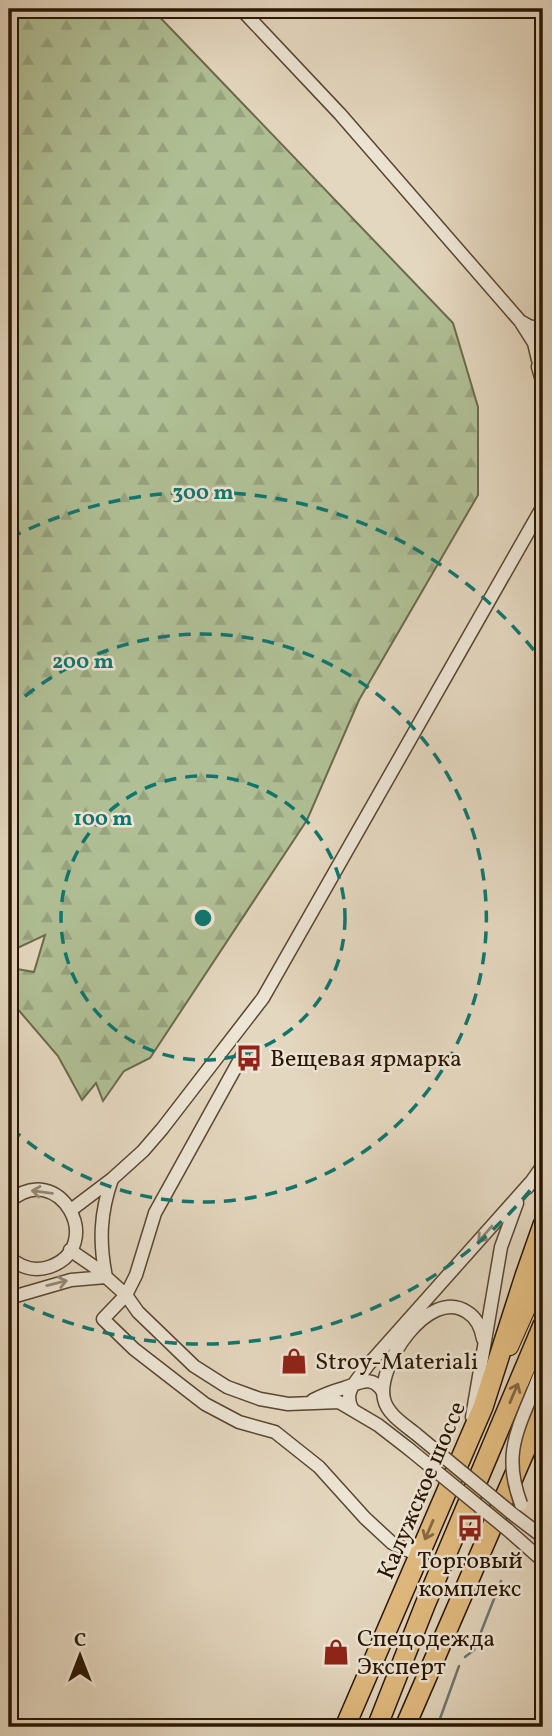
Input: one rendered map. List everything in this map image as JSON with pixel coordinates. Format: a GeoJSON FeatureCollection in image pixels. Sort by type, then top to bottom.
{"type":"FeatureCollection","features":[{"type":"Feature","properties":{"kind":"highway"},"geometry":{"type":"LineString","coordinates":[[484,1407],[543,1225]]}},
{"type":"Feature","properties":{"kind":"highway","name":"Калужское шоссе"},"geometry":{"type":"LineString","coordinates":[[377,1727],[430,1593],[543,1325]]}},
{"type":"Feature","properties":{"kind":"highway","name":"Калужское шоссе"},"geometry":{"type":"LineString","coordinates":[[345,1727],[484,1407]]}},
{"type":"Feature","properties":{"kind":"highway"},"geometry":{"type":"LineString","coordinates":[[405,1727],[543,1409]]}},
{"type":"Feature","properties":{"kind":"main road","name":"Калужское шоссе"},"geometry":{"type":"LineString","coordinates":[[484,1407],[543,1273]]}},
{"type":"Feature","properties":{"kind":"street"},"geometry":{"type":"LineString","coordinates":[[241,9],[340,114],[520,321],[534,343],[543,384]]}},
{"type":"Feature","properties":{"kind":"street"},"geometry":{"type":"LineString","coordinates":[[520,321],[543,329]]}},
{"type":"Feature","properties":{"kind":"street"},"geometry":{"type":"LineString","coordinates":[[538,360],[543,345]]}},
{"type":"Feature","properties":{"kind":"street"},"geometry":{"type":"LineString","coordinates":[[71,1210],[112,1179],[162,1129],[263,998],[543,506]]}},
{"type":"Feature","properties":{"kind":"street"},"geometry":{"type":"LineString","coordinates":[[243,1055],[155,1213],[136,1275],[126,1295],[103,1319],[134,1349],[205,1404],[239,1422],[275,1432],[319,1467],[365,1518],[392,1543],[418,1555]]}},
{"type":"Feature","properties":{"kind":"street"},"geometry":{"type":"LineString","coordinates":[[466,1445],[506,1231],[517,1202],[543,1165]]}},
{"type":"Feature","properties":{"kind":"street"},"geometry":{"type":"LineString","coordinates":[[106,1277],[100,1223],[112,1179]]}},
{"type":"Feature","properties":{"kind":"street"},"geometry":{"type":"LineString","coordinates":[[456,1307],[440,1308],[423,1316],[393,1355],[386,1370],[383,1396],[375,1413],[368,1416],[357,1412],[348,1398],[352,1387],[381,1350],[530,1183]]}},
{"type":"Feature","properties":{"kind":"street"},"geometry":{"type":"LineString","coordinates":[[9,1202],[24,1192],[40,1190],[55,1194],[71,1210],[76,1230],[70,1250],[60,1262],[45,1268],[11,1264]]}},
{"type":"Feature","properties":{"kind":"street"},"geometry":{"type":"LineString","coordinates":[[70,1250],[126,1295],[138,1311],[194,1366],[227,1387],[260,1399],[288,1404],[339,1402],[357,1412],[378,1424],[543,1561]]}},
{"type":"Feature","properties":{"kind":"street"},"geometry":{"type":"LineString","coordinates":[[449,1276],[442,1295],[447,1303],[463,1309],[477,1321],[482,1330],[485,1348]]}},
{"type":"Feature","properties":{"kind":"street"},"geometry":{"type":"LineString","coordinates":[[9,1298],[71,1280],[106,1277]]}},
{"type":"Feature","properties":{"kind":"street"},"geometry":{"type":"LineString","coordinates":[[517,1509],[511,1457],[517,1431],[543,1366]]}},
{"type":"Feature","properties":{"kind":"street"},"geometry":{"type":"LineString","coordinates":[[306,1404],[333,1390],[364,1380],[372,1381],[379,1385],[391,1412],[416,1434],[517,1509],[540,1534]]}},
{"type":"Feature","properties":{"kind":"green space"},"geometry":{"type":"Polygon","coordinates":[[[9,9],[152,9],[453,323],[478,407],[478,495],[359,700],[307,820],[150,1058],[124,1071],[103,1101],[96,1083],[82,1100],[58,1056],[9,999],[9,971],[12,968],[34,972],[45,935],[9,952],[9,9]]]}},
{"type":"Feature","properties":{"kind":"waterway"},"geometry":{"type":"LineString","coordinates":[[465,1657],[474,1650],[501,1581]]}},
{"type":"Feature","properties":{"kind":"waterway"},"geometry":{"type":"LineString","coordinates":[[437,1727],[459,1666]]}},
{"type":"Feature","properties":{"kind":"place","name":"Вещевая ярмарка"},"geometry":{"type":"Point","coordinates":[249,1058]}},
{"type":"Feature","properties":{"kind":"place","name":"Stroy-Materiali"},"geometry":{"type":"Point","coordinates":[294,1361]}},
{"type":"Feature","properties":{"kind":"place","name":"Торговый комплекс"},"geometry":{"type":"Point","coordinates":[470,1528]}},
{"type":"Feature","properties":{"kind":"place","name":"Спецодежда Эксперт"},"geometry":{"type":"Point","coordinates":[336,1652]}}]}
